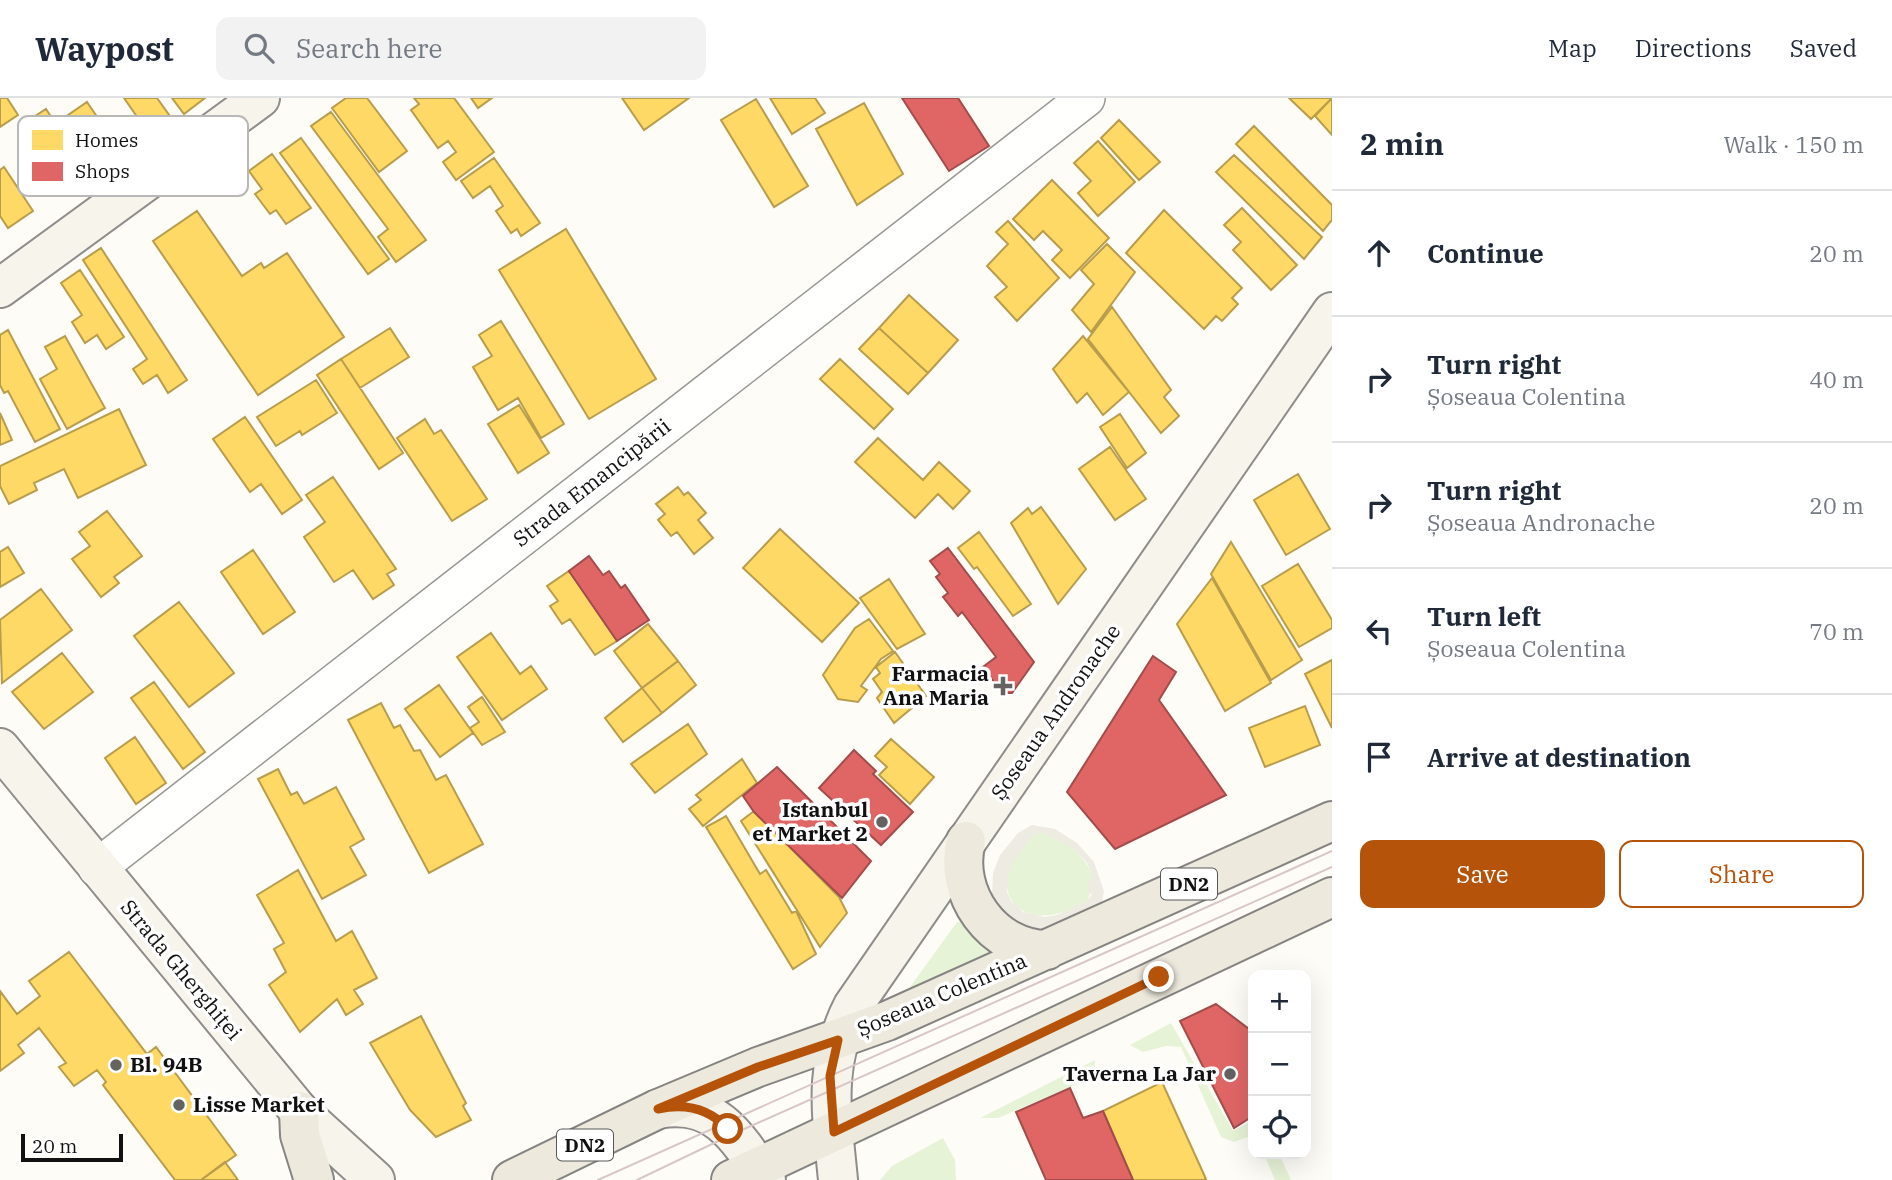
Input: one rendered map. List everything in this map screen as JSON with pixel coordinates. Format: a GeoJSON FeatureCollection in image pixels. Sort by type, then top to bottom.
{"type":"FeatureCollection","features":[{"type":"Feature","properties":{"kind":"main road"},"geometry":{"type":"LineString","coordinates":[[235,116],[260,98]]}},
{"type":"Feature","properties":{"kind":"main road"},"geometry":{"type":"LineString","coordinates":[[0,288],[126,196]]}},
{"type":"Feature","properties":{"kind":"main road","name":"Șoseaua Andronache"},"geometry":{"type":"LineString","coordinates":[[838,1180],[830,1076],[838,1040],[863,991],[1332,312]]}},
{"type":"Feature","properties":{"kind":"main road","name":"Strada Gherghiței"},"geometry":{"type":"LineString","coordinates":[[0,748],[299,1111],[375,1180]]}},
{"type":"Feature","properties":{"kind":"main road","name":"Șoseaua Colentina"},"geometry":{"type":"LineString","coordinates":[[512,1180],[658,1109],[758,1067],[914,1010],[1332,821]]}},
{"type":"Feature","properties":{"kind":"main road"},"geometry":{"type":"LineString","coordinates":[[966,841],[964,873],[970,895],[980,913],[1006,938],[1027,948],[1047,950]]}},
{"type":"Feature","properties":{"kind":"main road"},"geometry":{"type":"LineString","coordinates":[[658,1109],[681,1106],[709,1113],[728,1129],[751,1176],[834,1132],[1332,897]]}},
{"type":"Feature","properties":{"kind":"main road"},"geometry":{"type":"LineString","coordinates":[[299,1111],[300,1135],[314,1180]]}},
{"type":"Feature","properties":{"kind":"street","name":"Strada Emancipării"},"geometry":{"type":"LineString","coordinates":[[97,867],[1086,98]]}},
{"type":"Feature","properties":{"kind":"green space"},"geometry":{"type":"Polygon","coordinates":[[[1037,832],[1064,841],[1086,863],[1095,879],[1088,900],[1062,912],[1040,916],[1023,911],[1012,901],[1007,886],[1009,868],[1019,850],[1037,832]]]}},
{"type":"Feature","properties":{"kind":"green space"},"geometry":{"type":"Polygon","coordinates":[[[957,922],[962,922],[995,954],[912,993],[910,987],[957,922]]]}},
{"type":"Feature","properties":{"kind":"green space"},"geometry":{"type":"Polygon","coordinates":[[[1171,1023],[1233,1131],[1248,1123],[1248,1137],[1234,1142],[1221,1137],[1181,1047],[1166,1046],[1143,1052],[1130,1045],[1171,1023]]]}},
{"type":"Feature","properties":{"kind":"green space"},"geometry":{"type":"Polygon","coordinates":[[[1095,1060],[1095,1072],[1087,1080],[998,1118],[980,1118],[1095,1060]]]}},
{"type":"Feature","properties":{"kind":"green space"},"geometry":{"type":"Polygon","coordinates":[[[943,1138],[955,1160],[956,1180],[880,1180],[892,1166],[943,1138]]]}},
{"type":"Feature","properties":{"kind":"green space"},"geometry":{"type":"Polygon","coordinates":[[[1266,1159],[1281,1159],[1291,1180],[1275,1180],[1266,1159]]]}},
{"type":"Feature","properties":{"kind":"shaded area"},"geometry":{"type":"Polygon","coordinates":[[[1032,825],[1055,829],[1077,843],[1094,862],[1104,891],[1100,910],[1049,935],[1013,925],[992,894],[993,873],[1000,855],[1018,833],[1032,825]],[[1042,832],[1033,835],[1014,861],[1008,877],[1007,892],[1011,901],[1023,912],[1045,917],[1057,915],[1088,900],[1092,894],[1087,892],[1089,879],[1094,878],[1087,863],[1074,849],[1042,832]]]}},
{"type":"Feature","properties":{"kind":"building: Homes"},"geometry":{"type":"Polygon","coordinates":[[[0,98],[7,98],[18,115],[0,127],[0,98]]]}},
{"type":"Feature","properties":{"kind":"building: Homes"},"geometry":{"type":"Polygon","coordinates":[[[124,98],[157,98],[170,116],[136,116],[124,98]]]}},
{"type":"Feature","properties":{"kind":"building: Homes"},"geometry":{"type":"Polygon","coordinates":[[[172,98],[205,98],[184,114],[172,98]]]}},
{"type":"Feature","properties":{"kind":"building: Homes"},"geometry":{"type":"Polygon","coordinates":[[[346,98],[367,98],[407,151],[379,172],[332,108],[346,98]]]}},
{"type":"Feature","properties":{"kind":"building: Homes"},"geometry":{"type":"Polygon","coordinates":[[[414,98],[454,98],[494,152],[456,180],[443,162],[456,152],[448,141],[438,148],[411,110],[419,104],[414,98]]]}},
{"type":"Feature","properties":{"kind":"building: Homes"},"geometry":{"type":"Polygon","coordinates":[[[471,98],[492,98],[478,108],[471,98]]]}},
{"type":"Feature","properties":{"kind":"building: Homes"},"geometry":{"type":"Polygon","coordinates":[[[622,98],[689,98],[644,130],[622,98]]]}},
{"type":"Feature","properties":{"kind":"building: Homes"},"geometry":{"type":"Polygon","coordinates":[[[770,98],[815,98],[825,113],[792,134],[770,98]]]}},
{"type":"Feature","properties":{"kind":"building: Homes"},"geometry":{"type":"Polygon","coordinates":[[[1289,98],[1332,98],[1311,119],[1289,98]]]}},
{"type":"Feature","properties":{"kind":"building: Homes"},"geometry":{"type":"Polygon","coordinates":[[[1332,98],[1332,135],[1315,116],[1332,98]]]}},
{"type":"Feature","properties":{"kind":"building: Homes"},"geometry":{"type":"Polygon","coordinates":[[[756,99],[808,186],[774,207],[721,120],[756,99]]]}},
{"type":"Feature","properties":{"kind":"building: Homes"},"geometry":{"type":"Polygon","coordinates":[[[87,102],[97,116],[67,116],[87,102]]]}},
{"type":"Feature","properties":{"kind":"building: Homes"},"geometry":{"type":"Polygon","coordinates":[[[864,103],[903,174],[857,205],[816,129],[864,103]]]}},
{"type":"Feature","properties":{"kind":"building: Homes"},"geometry":{"type":"Polygon","coordinates":[[[46,109],[51,116],[35,116],[46,109]]]}},
{"type":"Feature","properties":{"kind":"building: Homes"},"geometry":{"type":"Polygon","coordinates":[[[331,112],[426,240],[396,262],[378,237],[388,229],[311,126],[331,112]]]}},
{"type":"Feature","properties":{"kind":"building: Homes"},"geometry":{"type":"Polygon","coordinates":[[[1119,120],[1160,162],[1139,180],[1101,138],[1119,120]]]}},
{"type":"Feature","properties":{"kind":"building: Homes"},"geometry":{"type":"Polygon","coordinates":[[[1254,126],[1332,205],[1332,220],[1323,231],[1236,144],[1254,126]]]}},
{"type":"Feature","properties":{"kind":"building: Homes"},"geometry":{"type":"Polygon","coordinates":[[[301,138],[389,259],[368,274],[280,153],[301,138]]]}},
{"type":"Feature","properties":{"kind":"building: Homes"},"geometry":{"type":"Polygon","coordinates":[[[1098,141],[1135,182],[1098,216],[1078,193],[1091,181],[1074,163],[1098,141]]]}},
{"type":"Feature","properties":{"kind":"building: Homes"},"geometry":{"type":"Polygon","coordinates":[[[272,154],[311,208],[286,224],[276,210],[270,214],[255,194],[262,189],[249,171],[272,154]]]}},
{"type":"Feature","properties":{"kind":"building: Homes"},"geometry":{"type":"Polygon","coordinates":[[[1234,155],[1322,237],[1304,259],[1216,172],[1234,155]]]}},
{"type":"Feature","properties":{"kind":"building: Homes"},"geometry":{"type":"Polygon","coordinates":[[[494,158],[540,223],[521,236],[517,229],[511,233],[496,211],[503,206],[490,186],[473,198],[461,181],[494,158]]]}},
{"type":"Feature","properties":{"kind":"building: Homes"},"geometry":{"type":"Polygon","coordinates":[[[4,167],[18,188],[18,196],[23,196],[33,211],[8,228],[0,216],[0,170],[4,167]]]}},
{"type":"Feature","properties":{"kind":"building: Homes"},"geometry":{"type":"Polygon","coordinates":[[[1052,180],[1109,238],[1070,278],[1052,260],[1062,250],[1043,231],[1034,240],[1013,219],[1052,180]]]}},
{"type":"Feature","properties":{"kind":"building: Homes"},"geometry":{"type":"Polygon","coordinates":[[[1242,208],[1297,265],[1271,290],[1233,250],[1241,242],[1224,225],[1242,208]]]}},
{"type":"Feature","properties":{"kind":"building: Homes"},"geometry":{"type":"Polygon","coordinates":[[[1164,210],[1242,288],[1232,298],[1238,304],[1222,321],[1216,316],[1204,329],[1126,253],[1164,210]]]}},
{"type":"Feature","properties":{"kind":"building: Homes"},"geometry":{"type":"Polygon","coordinates":[[[197,211],[242,276],[261,263],[264,268],[287,253],[344,337],[258,395],[153,241],[197,211]]]}},
{"type":"Feature","properties":{"kind":"building: Homes"},"geometry":{"type":"Polygon","coordinates":[[[1008,221],[1059,278],[1017,321],[995,297],[1007,287],[987,266],[1008,244],[996,232],[1008,221]]]}},
{"type":"Feature","properties":{"kind":"building: Homes"},"geometry":{"type":"Polygon","coordinates":[[[566,229],[656,379],[589,419],[499,270],[566,229]]]}},
{"type":"Feature","properties":{"kind":"building: Homes"},"geometry":{"type":"Polygon","coordinates":[[[1107,244],[1135,272],[1091,332],[1072,310],[1094,284],[1081,270],[1107,244]]]}},
{"type":"Feature","properties":{"kind":"building: Homes"},"geometry":{"type":"Polygon","coordinates":[[[101,248],[187,380],[168,393],[157,375],[143,384],[133,369],[147,359],[83,260],[101,248]]]}},
{"type":"Feature","properties":{"kind":"building: Homes"},"geometry":{"type":"Polygon","coordinates":[[[80,270],[124,337],[106,349],[97,335],[85,343],[72,322],[82,315],[61,283],[80,270]]]}},
{"type":"Feature","properties":{"kind":"building: Homes"},"geometry":{"type":"Polygon","coordinates":[[[909,295],[958,340],[928,373],[879,328],[909,295]]]}},
{"type":"Feature","properties":{"kind":"building: Homes"},"geometry":{"type":"Polygon","coordinates":[[[1112,307],[1171,390],[1164,397],[1179,416],[1161,433],[1088,339],[1112,307]]]}},
{"type":"Feature","properties":{"kind":"building: Homes"},"geometry":{"type":"Polygon","coordinates":[[[501,321],[564,424],[541,438],[518,398],[498,410],[473,367],[492,356],[479,335],[501,321]]]}},
{"type":"Feature","properties":{"kind":"building: Homes"},"geometry":{"type":"Polygon","coordinates":[[[390,328],[409,357],[360,388],[341,359],[390,328]]]}},
{"type":"Feature","properties":{"kind":"building: Homes"},"geometry":{"type":"Polygon","coordinates":[[[879,328],[928,373],[908,394],[859,349],[879,328]]]}},
{"type":"Feature","properties":{"kind":"building: Homes"},"geometry":{"type":"Polygon","coordinates":[[[8,330],[60,429],[35,442],[8,391],[4,393],[0,385],[0,335],[8,330]]]}},
{"type":"Feature","properties":{"kind":"building: Homes"},"geometry":{"type":"Polygon","coordinates":[[[65,336],[105,408],[67,429],[40,379],[57,369],[45,347],[65,336]]]}},
{"type":"Feature","properties":{"kind":"building: Homes"},"geometry":{"type":"Polygon","coordinates":[[[1083,336],[1129,392],[1103,415],[1087,393],[1077,403],[1053,369],[1083,336]]]}},
{"type":"Feature","properties":{"kind":"building: Homes"},"geometry":{"type":"Polygon","coordinates":[[[341,359],[403,453],[379,469],[317,375],[341,359]]]}},
{"type":"Feature","properties":{"kind":"building: Homes"},"geometry":{"type":"Polygon","coordinates":[[[840,359],[893,409],[874,429],[820,379],[840,359]]]}},
{"type":"Feature","properties":{"kind":"building: Homes"},"geometry":{"type":"Polygon","coordinates":[[[316,380],[337,413],[302,435],[300,431],[276,446],[257,417],[316,380]]]}},
{"type":"Feature","properties":{"kind":"building: Homes"},"geometry":{"type":"Polygon","coordinates":[[[519,405],[549,453],[518,473],[488,424],[519,405]]]}},
{"type":"Feature","properties":{"kind":"building: Homes"},"geometry":{"type":"Polygon","coordinates":[[[119,409],[146,465],[78,498],[64,469],[34,483],[37,490],[9,504],[0,486],[0,466],[119,409]]]}},
{"type":"Feature","properties":{"kind":"building: Homes"},"geometry":{"type":"Polygon","coordinates":[[[0,413],[12,440],[0,445],[0,413]]]}},
{"type":"Feature","properties":{"kind":"building: Homes"},"geometry":{"type":"Polygon","coordinates":[[[1120,414],[1146,453],[1127,468],[1100,427],[1120,414]]]}},
{"type":"Feature","properties":{"kind":"building: Homes"},"geometry":{"type":"Polygon","coordinates":[[[245,417],[302,500],[282,514],[261,484],[250,492],[213,439],[245,417]]]}},
{"type":"Feature","properties":{"kind":"building: Homes"},"geometry":{"type":"Polygon","coordinates":[[[425,419],[434,434],[441,430],[487,499],[452,521],[397,438],[425,419]]]}},
{"type":"Feature","properties":{"kind":"building: Homes"},"geometry":{"type":"Polygon","coordinates":[[[878,438],[923,480],[939,462],[970,491],[953,509],[938,494],[915,518],[855,462],[878,438]]]}},
{"type":"Feature","properties":{"kind":"building: Homes"},"geometry":{"type":"Polygon","coordinates":[[[1110,447],[1146,499],[1115,520],[1079,469],[1110,447]]]}},
{"type":"Feature","properties":{"kind":"building: Homes"},"geometry":{"type":"Polygon","coordinates":[[[1298,474],[1330,529],[1286,555],[1254,500],[1298,474]]]}},
{"type":"Feature","properties":{"kind":"building: Homes"},"geometry":{"type":"Polygon","coordinates":[[[333,477],[396,569],[387,574],[394,585],[373,599],[353,570],[334,582],[304,537],[325,522],[306,495],[333,477]]]}},
{"type":"Feature","properties":{"kind":"building: Homes"},"geometry":{"type":"Polygon","coordinates":[[[678,487],[684,495],[688,492],[706,513],[698,520],[713,538],[694,554],[677,532],[671,536],[658,520],[665,514],[656,504],[678,487]]]}},
{"type":"Feature","properties":{"kind":"building: Homes"},"geometry":{"type":"Polygon","coordinates":[[[1041,507],[1086,569],[1058,604],[1011,523],[1028,508],[1032,514],[1041,507]]]}},
{"type":"Feature","properties":{"kind":"building: Homes"},"geometry":{"type":"Polygon","coordinates":[[[107,511],[142,556],[114,577],[119,583],[101,597],[72,559],[90,546],[79,532],[107,511]]]}},
{"type":"Feature","properties":{"kind":"building: Homes"},"geometry":{"type":"Polygon","coordinates":[[[780,529],[859,603],[822,642],[743,568],[780,529]]]}},
{"type":"Feature","properties":{"kind":"building: Homes"},"geometry":{"type":"Polygon","coordinates":[[[979,532],[1031,604],[1013,616],[977,567],[974,569],[958,548],[979,532]]]}},
{"type":"Feature","properties":{"kind":"building: Homes"},"geometry":{"type":"Polygon","coordinates":[[[1231,542],[1302,660],[1271,680],[1211,574],[1231,542]]]}},
{"type":"Feature","properties":{"kind":"building: Homes"},"geometry":{"type":"Polygon","coordinates":[[[8,547],[24,573],[0,587],[0,552],[8,547]]]}},
{"type":"Feature","properties":{"kind":"building: Homes"},"geometry":{"type":"Polygon","coordinates":[[[253,550],[295,612],[263,634],[221,572],[253,550]]]}},
{"type":"Feature","properties":{"kind":"building: Homes"},"geometry":{"type":"Polygon","coordinates":[[[1298,564],[1332,620],[1332,628],[1299,647],[1262,586],[1298,564]]]}},
{"type":"Feature","properties":{"kind":"building: Homes"},"geometry":{"type":"Polygon","coordinates":[[[569,571],[617,641],[595,655],[570,619],[562,624],[550,606],[558,601],[547,586],[569,571]]]}},
{"type":"Feature","properties":{"kind":"building: Homes"},"geometry":{"type":"Polygon","coordinates":[[[1212,578],[1271,683],[1225,711],[1177,624],[1212,578]]]}},
{"type":"Feature","properties":{"kind":"building: Homes"},"geometry":{"type":"Polygon","coordinates":[[[889,579],[925,634],[897,649],[860,598],[889,579]]]}},
{"type":"Feature","properties":{"kind":"building: Homes"},"geometry":{"type":"Polygon","coordinates":[[[41,589],[72,630],[2,683],[0,620],[41,589]]]}},
{"type":"Feature","properties":{"kind":"building: Homes"},"geometry":{"type":"Polygon","coordinates":[[[179,602],[234,673],[189,707],[134,636],[179,602]]]}},
{"type":"Feature","properties":{"kind":"building: Homes"},"geometry":{"type":"Polygon","coordinates":[[[869,619],[893,651],[881,659],[861,686],[867,690],[858,702],[838,699],[823,675],[855,628],[869,619]]]}},
{"type":"Feature","properties":{"kind":"building: Homes"},"geometry":{"type":"Polygon","coordinates":[[[648,624],[678,661],[642,688],[614,651],[648,624]]]}},
{"type":"Feature","properties":{"kind":"building: Homes"},"geometry":{"type":"Polygon","coordinates":[[[491,633],[520,674],[531,666],[547,689],[502,720],[457,657],[491,633]]]}},
{"type":"Feature","properties":{"kind":"building: Homes"},"geometry":{"type":"Polygon","coordinates":[[[895,652],[926,696],[894,723],[877,698],[882,692],[873,679],[880,673],[876,667],[895,652]]]}},
{"type":"Feature","properties":{"kind":"building: Homes"},"geometry":{"type":"Polygon","coordinates":[[[62,653],[93,692],[44,729],[12,692],[62,653]]]}},
{"type":"Feature","properties":{"kind":"building: Homes"},"geometry":{"type":"Polygon","coordinates":[[[1332,660],[1332,728],[1305,674],[1332,660]]]}},
{"type":"Feature","properties":{"kind":"building: Homes"},"geometry":{"type":"Polygon","coordinates":[[[678,661],[696,685],[662,713],[642,688],[678,661]]]}},
{"type":"Feature","properties":{"kind":"building: Homes"},"geometry":{"type":"Polygon","coordinates":[[[154,682],[205,752],[183,769],[131,698],[154,682]]]}},
{"type":"Feature","properties":{"kind":"building: Homes"},"geometry":{"type":"Polygon","coordinates":[[[439,685],[473,733],[440,757],[405,709],[439,685]]]}},
{"type":"Feature","properties":{"kind":"building: Homes"},"geometry":{"type":"Polygon","coordinates":[[[642,688],[662,713],[623,742],[605,718],[642,688]]]}},
{"type":"Feature","properties":{"kind":"building: Homes"},"geometry":{"type":"Polygon","coordinates":[[[482,697],[505,732],[482,745],[470,728],[479,722],[468,707],[482,697]]]}},
{"type":"Feature","properties":{"kind":"building: Homes"},"geometry":{"type":"Polygon","coordinates":[[[381,703],[394,728],[400,725],[414,751],[420,750],[436,780],[446,775],[483,844],[429,873],[348,720],[381,703]]]}},
{"type":"Feature","properties":{"kind":"building: Homes"},"geometry":{"type":"Polygon","coordinates":[[[1305,706],[1320,745],[1265,767],[1249,728],[1305,706]]]}},
{"type":"Feature","properties":{"kind":"building: Homes"},"geometry":{"type":"Polygon","coordinates":[[[688,724],[707,754],[655,793],[631,764],[688,724]]]}},
{"type":"Feature","properties":{"kind":"building: Homes"},"geometry":{"type":"Polygon","coordinates":[[[135,737],[166,783],[136,804],[105,758],[135,737]]]}},
{"type":"Feature","properties":{"kind":"building: Homes"},"geometry":{"type":"Polygon","coordinates":[[[891,739],[934,777],[910,804],[879,775],[887,767],[875,756],[891,739]]]}},
{"type":"Feature","properties":{"kind":"building: Homes"},"geometry":{"type":"Polygon","coordinates":[[[742,759],[757,783],[703,826],[689,809],[701,800],[696,795],[742,759]]]}},
{"type":"Feature","properties":{"kind":"building: Homes"},"geometry":{"type":"Polygon","coordinates":[[[278,769],[291,795],[297,792],[304,804],[336,787],[364,839],[350,847],[366,875],[322,899],[258,779],[278,769]]]}},
{"type":"Feature","properties":{"kind":"building: Homes"},"geometry":{"type":"Polygon","coordinates":[[[754,811],[839,897],[847,913],[820,947],[741,821],[754,811]]]}},
{"type":"Feature","properties":{"kind":"building: Homes"},"geometry":{"type":"Polygon","coordinates":[[[726,816],[760,874],[766,870],[792,913],[796,911],[816,954],[793,969],[706,827],[726,816]]]}},
{"type":"Feature","properties":{"kind":"building: Homes"},"geometry":{"type":"Polygon","coordinates":[[[298,870],[336,941],[352,931],[377,978],[354,990],[363,1004],[346,1015],[337,999],[300,1032],[269,985],[286,972],[274,949],[284,943],[257,895],[298,870]]]}},
{"type":"Feature","properties":{"kind":"building: Homes","name":"Bl. 94B"},"geometry":{"type":"Polygon","coordinates":[[[69,952],[147,1054],[156,1047],[236,1155],[201,1180],[175,1180],[103,1085],[106,1082],[97,1070],[74,1086],[59,1067],[66,1063],[39,1028],[18,1045],[24,1053],[0,1071],[0,991],[17,1014],[40,996],[29,981],[69,952]]]}},
{"type":"Feature","properties":{"kind":"building: Homes"},"geometry":{"type":"Polygon","coordinates":[[[421,1016],[466,1103],[463,1106],[471,1120],[436,1137],[410,1110],[370,1043],[421,1016]]]}},
{"type":"Feature","properties":{"kind":"building: Homes"},"geometry":{"type":"Polygon","coordinates":[[[1162,1082],[1206,1179],[1133,1180],[1103,1111],[1162,1082]]]}},
{"type":"Feature","properties":{"kind":"building: Homes"},"geometry":{"type":"Polygon","coordinates":[[[225,1162],[238,1180],[201,1180],[225,1162]]]}},
{"type":"Feature","properties":{"kind":"building: Shops"},"geometry":{"type":"Polygon","coordinates":[[[902,98],[958,98],[989,146],[949,171],[902,98]]]}},
{"type":"Feature","properties":{"kind":"building: Shops"},"geometry":{"type":"Polygon","coordinates":[[[948,548],[1034,662],[1012,693],[1002,693],[983,667],[996,657],[962,612],[958,616],[943,597],[948,593],[936,577],[940,574],[930,561],[948,548]]]}},
{"type":"Feature","properties":{"kind":"building: Shops"},"geometry":{"type":"Polygon","coordinates":[[[589,556],[603,575],[609,571],[621,588],[625,585],[649,620],[617,641],[569,571],[589,556]]]}},
{"type":"Feature","properties":{"kind":"building: Shops"},"geometry":{"type":"Polygon","coordinates":[[[1153,656],[1176,672],[1159,700],[1226,795],[1115,849],[1067,792],[1153,656]]]}},
{"type":"Feature","properties":{"kind":"building: Shops"},"geometry":{"type":"Polygon","coordinates":[[[854,750],[876,771],[873,774],[913,812],[881,845],[819,788],[854,750]]]}},
{"type":"Feature","properties":{"kind":"building: Shops"},"geometry":{"type":"Polygon","coordinates":[[[777,767],[871,861],[842,898],[754,812],[743,796],[777,767]]]}},
{"type":"Feature","properties":{"kind":"building: Shops","name":"Taverna La Jar"},"geometry":{"type":"Polygon","coordinates":[[[1216,1004],[1248,1028],[1248,1119],[1234,1128],[1180,1021],[1216,1004]]]}},
{"type":"Feature","properties":{"kind":"building: Shops"},"geometry":{"type":"Polygon","coordinates":[[[1070,1088],[1083,1118],[1103,1111],[1133,1180],[1046,1180],[1016,1112],[1070,1088]]]}},
{"type":"Feature","properties":{"kind":"tram line"},"geometry":{"type":"LineString","coordinates":[[598,1180],[1332,851]]}},
{"type":"Feature","properties":{"kind":"tram line"},"geometry":{"type":"LineString","coordinates":[[637,1180],[733,1134],[1332,867]]}},
{"type":"Feature","properties":{"kind":"place","name":"Farmacia Ana Maria"},"geometry":{"type":"Point","coordinates":[1003,686]}},
{"type":"Feature","properties":{"kind":"place","name":"Istanbul et Market 2"},"geometry":{"type":"Point","coordinates":[882,822]}},
{"type":"Feature","properties":{"kind":"place","name":"Bl. 94B"},"geometry":{"type":"Point","coordinates":[116,1065]}},
{"type":"Feature","properties":{"kind":"place","name":"Taverna La Jar"},"geometry":{"type":"Point","coordinates":[1230,1074]}},
{"type":"Feature","properties":{"kind":"place","name":"Lisse Market"},"geometry":{"type":"Point","coordinates":[179,1105]}},
{"type":"Feature","properties":{"kind":"route"},"geometry":{"type":"LineString","coordinates":[[728,1129],[709,1113],[699,1109],[681,1106],[658,1109],[758,1067],[838,1040],[830,1076],[834,1132],[1159,977]]}}]}
